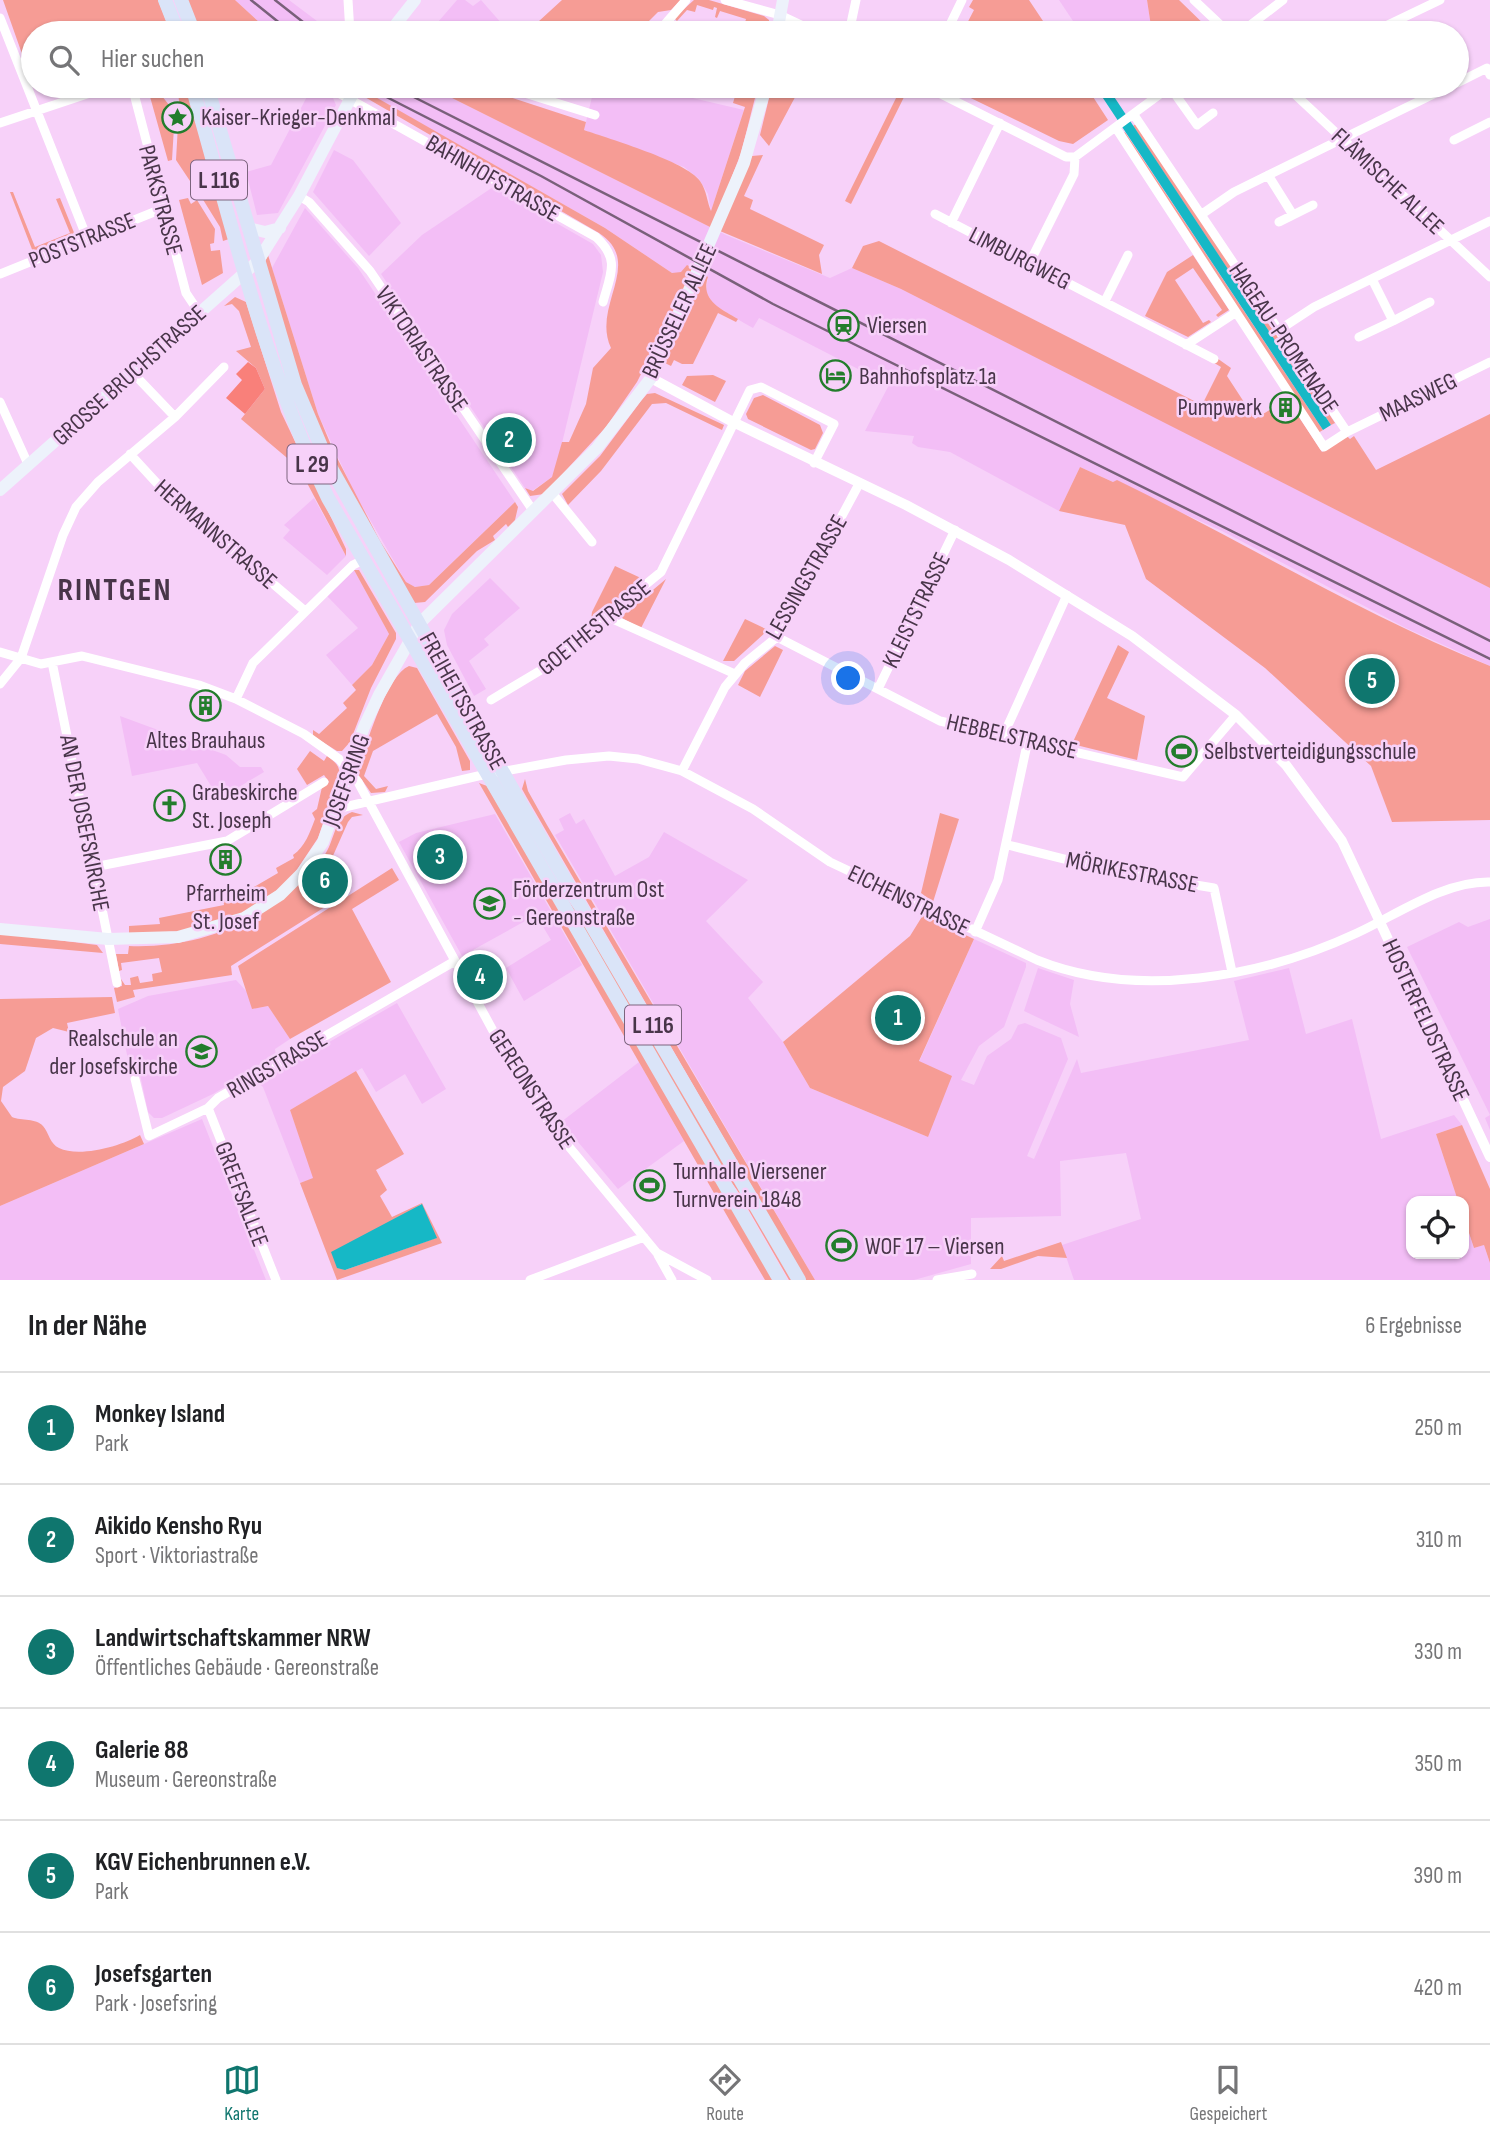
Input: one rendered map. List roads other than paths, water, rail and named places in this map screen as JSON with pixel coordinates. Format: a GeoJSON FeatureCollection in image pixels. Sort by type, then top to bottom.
{"type":"FeatureCollection","features":[{"type":"Feature","properties":{"kind":"main road"},"geometry":{"type":"LineString","coordinates":[[165,0],[173,21]]}},
{"type":"Feature","properties":{"kind":"main road"},"geometry":{"type":"LineString","coordinates":[[181,0],[189,21]]}},
{"type":"Feature","properties":{"kind":"main road"},"geometry":{"type":"LineString","coordinates":[[398,21],[415,0]]}},
{"type":"Feature","properties":{"kind":"main road"},"geometry":{"type":"LineString","coordinates":[[779,21],[783,0]]}},
{"type":"Feature","properties":{"kind":"main road","name":"FREIHEITSSTRASSE"},"geometry":{"type":"LineString","coordinates":[[195,98],[267,352],[302,445],[409,641],[780,1280]]}},
{"type":"Feature","properties":{"kind":"main road","name":"FREIHEITSSTRASSE"},"geometry":{"type":"LineString","coordinates":[[210,98],[295,385],[328,463],[799,1280]]}},
{"type":"Feature","properties":{"kind":"main road","name":"GROSSE BRUCHSTRASSE"},"geometry":{"type":"LineString","coordinates":[[0,490],[198,311],[246,274],[258,261],[299,196],[351,98]]}},
{"type":"Feature","properties":{"kind":"main road","name":"BRÜSSELER ALLEE"},"geometry":{"type":"LineString","coordinates":[[420,623],[597,448],[651,378],[744,163],[763,98]]}},
{"type":"Feature","properties":{"kind":"main road"},"geometry":{"type":"LineString","coordinates":[[248,228],[265,232],[280,228]]}},
{"type":"Feature","properties":{"kind":"main road","name":"JOSEFSRING"},"geometry":{"type":"LineString","coordinates":[[0,929],[146,940],[196,933],[244,918],[270,903],[302,873],[323,842],[364,727],[420,623]]}},
{"type":"Feature","properties":{"kind":"street"},"geometry":{"type":"LineString","coordinates":[[348,0],[349,21]]}},
{"type":"Feature","properties":{"kind":"street"},"geometry":{"type":"LineString","coordinates":[[668,21],[686,0]]}},
{"type":"Feature","properties":{"kind":"street"},"geometry":{"type":"LineString","coordinates":[[725,0],[793,21]]}},
{"type":"Feature","properties":{"kind":"street"},"geometry":{"type":"LineString","coordinates":[[852,21],[856,0]]}},
{"type":"Feature","properties":{"kind":"street"},"geometry":{"type":"LineString","coordinates":[[952,21],[962,0]]}},
{"type":"Feature","properties":{"kind":"street"},"geometry":{"type":"LineString","coordinates":[[1194,0],[1216,21]]}},
{"type":"Feature","properties":{"kind":"street"},"geometry":{"type":"LineString","coordinates":[[1256,21],[1283,0]]}},
{"type":"Feature","properties":{"kind":"street"},"geometry":{"type":"LineString","coordinates":[[1399,20],[1440,0]]}},
{"type":"Feature","properties":{"kind":"street"},"geometry":{"type":"LineString","coordinates":[[0,18],[21,75]]}},
{"type":"Feature","properties":{"kind":"street"},"geometry":{"type":"LineString","coordinates":[[1469,78],[1489,70]]}},
{"type":"Feature","properties":{"kind":"street"},"geometry":{"type":"LineString","coordinates":[[29,98],[87,238]]}},
{"type":"Feature","properties":{"kind":"street"},"geometry":{"type":"LineString","coordinates":[[0,123],[74,98]]}},
{"type":"Feature","properties":{"kind":"street","name":"PARKSTRASSE"},"geometry":{"type":"LineString","coordinates":[[135,98],[186,293],[198,311]]}},
{"type":"Feature","properties":{"kind":"street","name":"BAHNHOFSTRASSE"},"geometry":{"type":"LineString","coordinates":[[364,98],[596,237],[610,250],[613,266],[603,302]]}},
{"type":"Feature","properties":{"kind":"street"},"geometry":{"type":"LineString","coordinates":[[540,98],[595,115]]}},
{"type":"Feature","properties":{"kind":"street"},"geometry":{"type":"LineString","coordinates":[[949,98],[1066,157],[1075,158],[1155,98]]}},
{"type":"Feature","properties":{"kind":"street"},"geometry":{"type":"LineString","coordinates":[[1179,98],[1197,125],[1213,113]]}},
{"type":"Feature","properties":{"kind":"street","name":"FLÄMISCHE ALLEE"},"geometry":{"type":"LineString","coordinates":[[1299,98],[1490,277]]}},
{"type":"Feature","properties":{"kind":"street"},"geometry":{"type":"LineString","coordinates":[[1202,214],[1234,192],[1343,139],[1418,98]]}},
{"type":"Feature","properties":{"kind":"street","name":"HAGEAU-PROMENADE"},"geometry":{"type":"LineString","coordinates":[[1117,127],[1324,447],[1347,432],[1202,214],[1132,116]]}},
{"type":"Feature","properties":{"kind":"street"},"geometry":{"type":"LineString","coordinates":[[1454,140],[1490,122]]}},
{"type":"Feature","properties":{"kind":"street"},"geometry":{"type":"LineString","coordinates":[[951,223],[1000,123]]}},
{"type":"Feature","properties":{"kind":"street"},"geometry":{"type":"LineString","coordinates":[[1030,262],[1074,174],[1075,158]]}},
{"type":"Feature","properties":{"kind":"street"},"geometry":{"type":"LineString","coordinates":[[1268,175],[1293,215]]}},
{"type":"Feature","properties":{"kind":"street","name":"VIKTORIASTRASSE"},"geometry":{"type":"LineString","coordinates":[[299,196],[309,202],[370,271],[534,512]]}},
{"type":"Feature","properties":{"kind":"street"},"geometry":{"type":"LineString","coordinates":[[1279,222],[1313,205]]}},
{"type":"Feature","properties":{"kind":"street","name":"POSTSTRASSE"},"geometry":{"type":"LineString","coordinates":[[0,274],[164,208]]}},
{"type":"Feature","properties":{"kind":"street","name":"LIMBURGWEG"},"geometry":{"type":"LineString","coordinates":[[935,214],[1214,359]]}},
{"type":"Feature","properties":{"kind":"street"},"geometry":{"type":"LineString","coordinates":[[1279,330],[1314,307],[1490,221]]}},
{"type":"Feature","properties":{"kind":"street"},"geometry":{"type":"LineString","coordinates":[[1105,301],[1128,255]]}},
{"type":"Feature","properties":{"kind":"street"},"geometry":{"type":"LineString","coordinates":[[1373,279],[1393,320]]}},
{"type":"Feature","properties":{"kind":"street"},"geometry":{"type":"LineString","coordinates":[[1359,337],[1430,302]]}},
{"type":"Feature","properties":{"kind":"street"},"geometry":{"type":"LineString","coordinates":[[1186,345],[1235,313]]}},
{"type":"Feature","properties":{"kind":"street","name":"MAASWEG"},"geometry":{"type":"LineString","coordinates":[[1347,432],[1490,362]]}},
{"type":"Feature","properties":{"kind":"street"},"geometry":{"type":"LineString","coordinates":[[0,684],[21,658],[76,507],[98,482],[175,417],[223,366]]}},
{"type":"Feature","properties":{"kind":"street"},"geometry":{"type":"LineString","coordinates":[[132,372],[175,417]]}},
{"type":"Feature","properties":{"kind":"street","name":"HOSTERFELDSTRASSE"},"geometry":{"type":"LineString","coordinates":[[651,378],[814,463],[954,530],[1132,636],[1236,715],[1286,765],[1342,841],[1490,1157]]}},
{"type":"Feature","properties":{"kind":"street","name":"GOETHESTRASSE"},"geometry":{"type":"LineString","coordinates":[[491,700],[541,670],[661,572],[750,390],[761,387],[834,424],[814,463]]}},
{"type":"Feature","properties":{"kind":"street"},"geometry":{"type":"LineString","coordinates":[[0,402],[28,464]]}},
{"type":"Feature","properties":{"kind":"street","name":"HERMANNSTRASSE"},"geometry":{"type":"LineString","coordinates":[[130,454],[165,492],[305,611]]}},
{"type":"Feature","properties":{"kind":"street","name":"LESSINGSTRASSE"},"geometry":{"type":"LineString","coordinates":[[682,771],[734,674],[777,637],[859,484]]}},
{"type":"Feature","properties":{"kind":"street"},"geometry":{"type":"LineString","coordinates":[[553,494],[593,542]]}},
{"type":"Feature","properties":{"kind":"street","name":"KLEISTSTRASSE"},"geometry":{"type":"LineString","coordinates":[[878,689],[954,530]]}},
{"type":"Feature","properties":{"kind":"street"},"geometry":{"type":"LineString","coordinates":[[236,699],[253,663],[353,565],[363,560]]}},
{"type":"Feature","properties":{"kind":"street"},"geometry":{"type":"LineString","coordinates":[[1003,734],[1068,596]]}},
{"type":"Feature","properties":{"kind":"street"},"geometry":{"type":"LineString","coordinates":[[608,617],[734,674]]}},
{"type":"Feature","properties":{"kind":"street","name":"HEBBELSTRASSE"},"geometry":{"type":"LineString","coordinates":[[777,637],[940,721],[1183,777],[1236,715]]}},
{"type":"Feature","properties":{"kind":"street","name":"GEREONSTRASSE"},"geometry":{"type":"LineString","coordinates":[[0,652],[40,664],[82,656],[162,674],[236,699],[304,734],[338,759],[349,772],[504,1051],[551,1125],[657,1253],[707,1280]]}},
{"type":"Feature","properties":{"kind":"street","name":"AN DER JOSEFSKIRCHE"},"geometry":{"type":"LineString","coordinates":[[52,662],[117,983]]}},
{"type":"Feature","properties":{"kind":"street"},"geometry":{"type":"LineString","coordinates":[[975,932],[998,880],[1008,845],[1028,740]]}},
{"type":"Feature","properties":{"kind":"street","name":"EICHENSTRASSE"},"geometry":{"type":"LineString","coordinates":[[336,809],[367,804],[383,796],[504,771],[609,757],[638,760],[682,771],[753,809],[830,862],[975,932],[1057,968],[1100,976],[1186,980],[1232,972],[1322,949],[1443,892],[1473,881],[1490,882]]}},
{"type":"Feature","properties":{"kind":"street"},"geometry":{"type":"LineString","coordinates":[[94,867],[227,841],[324,782]]}},
{"type":"Feature","properties":{"kind":"street","name":"MÖRIKESTRASSE"},"geometry":{"type":"LineString","coordinates":[[1008,845],[1116,872],[1214,888],[1232,972]]}},
{"type":"Feature","properties":{"kind":"street","name":"RINGSTRASSE"},"geometry":{"type":"LineString","coordinates":[[135,1079],[149,1136],[208,1108],[218,1097],[455,961]]}},
{"type":"Feature","properties":{"kind":"street","name":"GREEFSALLEE"},"geometry":{"type":"LineString","coordinates":[[208,1108],[276,1280]]}},
{"type":"Feature","properties":{"kind":"street"},"geometry":{"type":"LineString","coordinates":[[530,1280],[644,1237]]}},
{"type":"Feature","properties":{"kind":"street"},"geometry":{"type":"LineString","coordinates":[[657,1253],[671,1280]]}},
{"type":"Feature","properties":{"kind":"street"},"geometry":{"type":"LineString","coordinates":[[937,1280],[972,1274]]}},
{"type":"Feature","properties":{"kind":"railway"},"geometry":{"type":"LineString","coordinates":[[251,0],[277,21]]}},
{"type":"Feature","properties":{"kind":"railway"},"geometry":{"type":"LineString","coordinates":[[275,0],[302,21]]}},
{"type":"Feature","properties":{"kind":"railway"},"geometry":{"type":"LineString","coordinates":[[388,98],[541,176],[773,304],[1490,659]]}},
{"type":"Feature","properties":{"kind":"railway"},"geometry":{"type":"LineString","coordinates":[[416,98],[1490,641]]}},
{"type":"Feature","properties":{"kind":"place","name":"Kaiser-Krieger-Denkmal"},"geometry":{"type":"Point","coordinates":[178,117]}},
{"type":"Feature","properties":{"kind":"place","name":"Viersen"},"geometry":{"type":"Point","coordinates":[844,325]}},
{"type":"Feature","properties":{"kind":"place","name":"Bahnhofsplatz 1a"},"geometry":{"type":"Point","coordinates":[836,376]}},
{"type":"Feature","properties":{"kind":"place","name":"Pumpwerk"},"geometry":{"type":"Point","coordinates":[1285,407]}},
{"type":"Feature","properties":{"kind":"place","name":"Aikido Kensho Ryu"},"geometry":{"type":"Point","coordinates":[509,440]}},
{"type":"Feature","properties":{"kind":"place","name":"KGV Eichenbrunnen e.V."},"geometry":{"type":"Point","coordinates":[1372,681]}},
{"type":"Feature","properties":{"kind":"place","name":"Altes Brauhaus"},"geometry":{"type":"Point","coordinates":[206,706]}},
{"type":"Feature","properties":{"kind":"place","name":"Selbstverteidigungsschule"},"geometry":{"type":"Point","coordinates":[1181,751]}},
{"type":"Feature","properties":{"kind":"place","name":"Grabeskirche St. Joseph"},"geometry":{"type":"Point","coordinates":[169,806]}},
{"type":"Feature","properties":{"kind":"place","name":"Landwirtschaftskammer NRW"},"geometry":{"type":"Point","coordinates":[440,857]}},
{"type":"Feature","properties":{"kind":"place","name":"Pfarrheim St. Josef"},"geometry":{"type":"Point","coordinates":[226,859]}},
{"type":"Feature","properties":{"kind":"place","name":"Josefsgarten"},"geometry":{"type":"Point","coordinates":[325,881]}},
{"type":"Feature","properties":{"kind":"place","name":"Förderzentrum Ost - Gereonstraße"},"geometry":{"type":"Point","coordinates":[490,903]}},
{"type":"Feature","properties":{"kind":"place","name":"Galerie 88"},"geometry":{"type":"Point","coordinates":[480,977]}},
{"type":"Feature","properties":{"kind":"place","name":"Monkey Island"},"geometry":{"type":"Point","coordinates":[898,1018]}},
{"type":"Feature","properties":{"kind":"place","name":"Realschule an der Josefskirche"},"geometry":{"type":"Point","coordinates":[201,1052]}},
{"type":"Feature","properties":{"kind":"place","name":"Turnhalle Viersener Turnverein 1848"},"geometry":{"type":"Point","coordinates":[650,1185]}},
{"type":"Feature","properties":{"kind":"place","name":"WOF 17 – Viersen"},"geometry":{"type":"Point","coordinates":[842,1246]}},
{"type":"Feature","properties":{"kind":"district","name":"RINTGEN"},"geometry":{"type":"Point","coordinates":[115,589]}}]}
